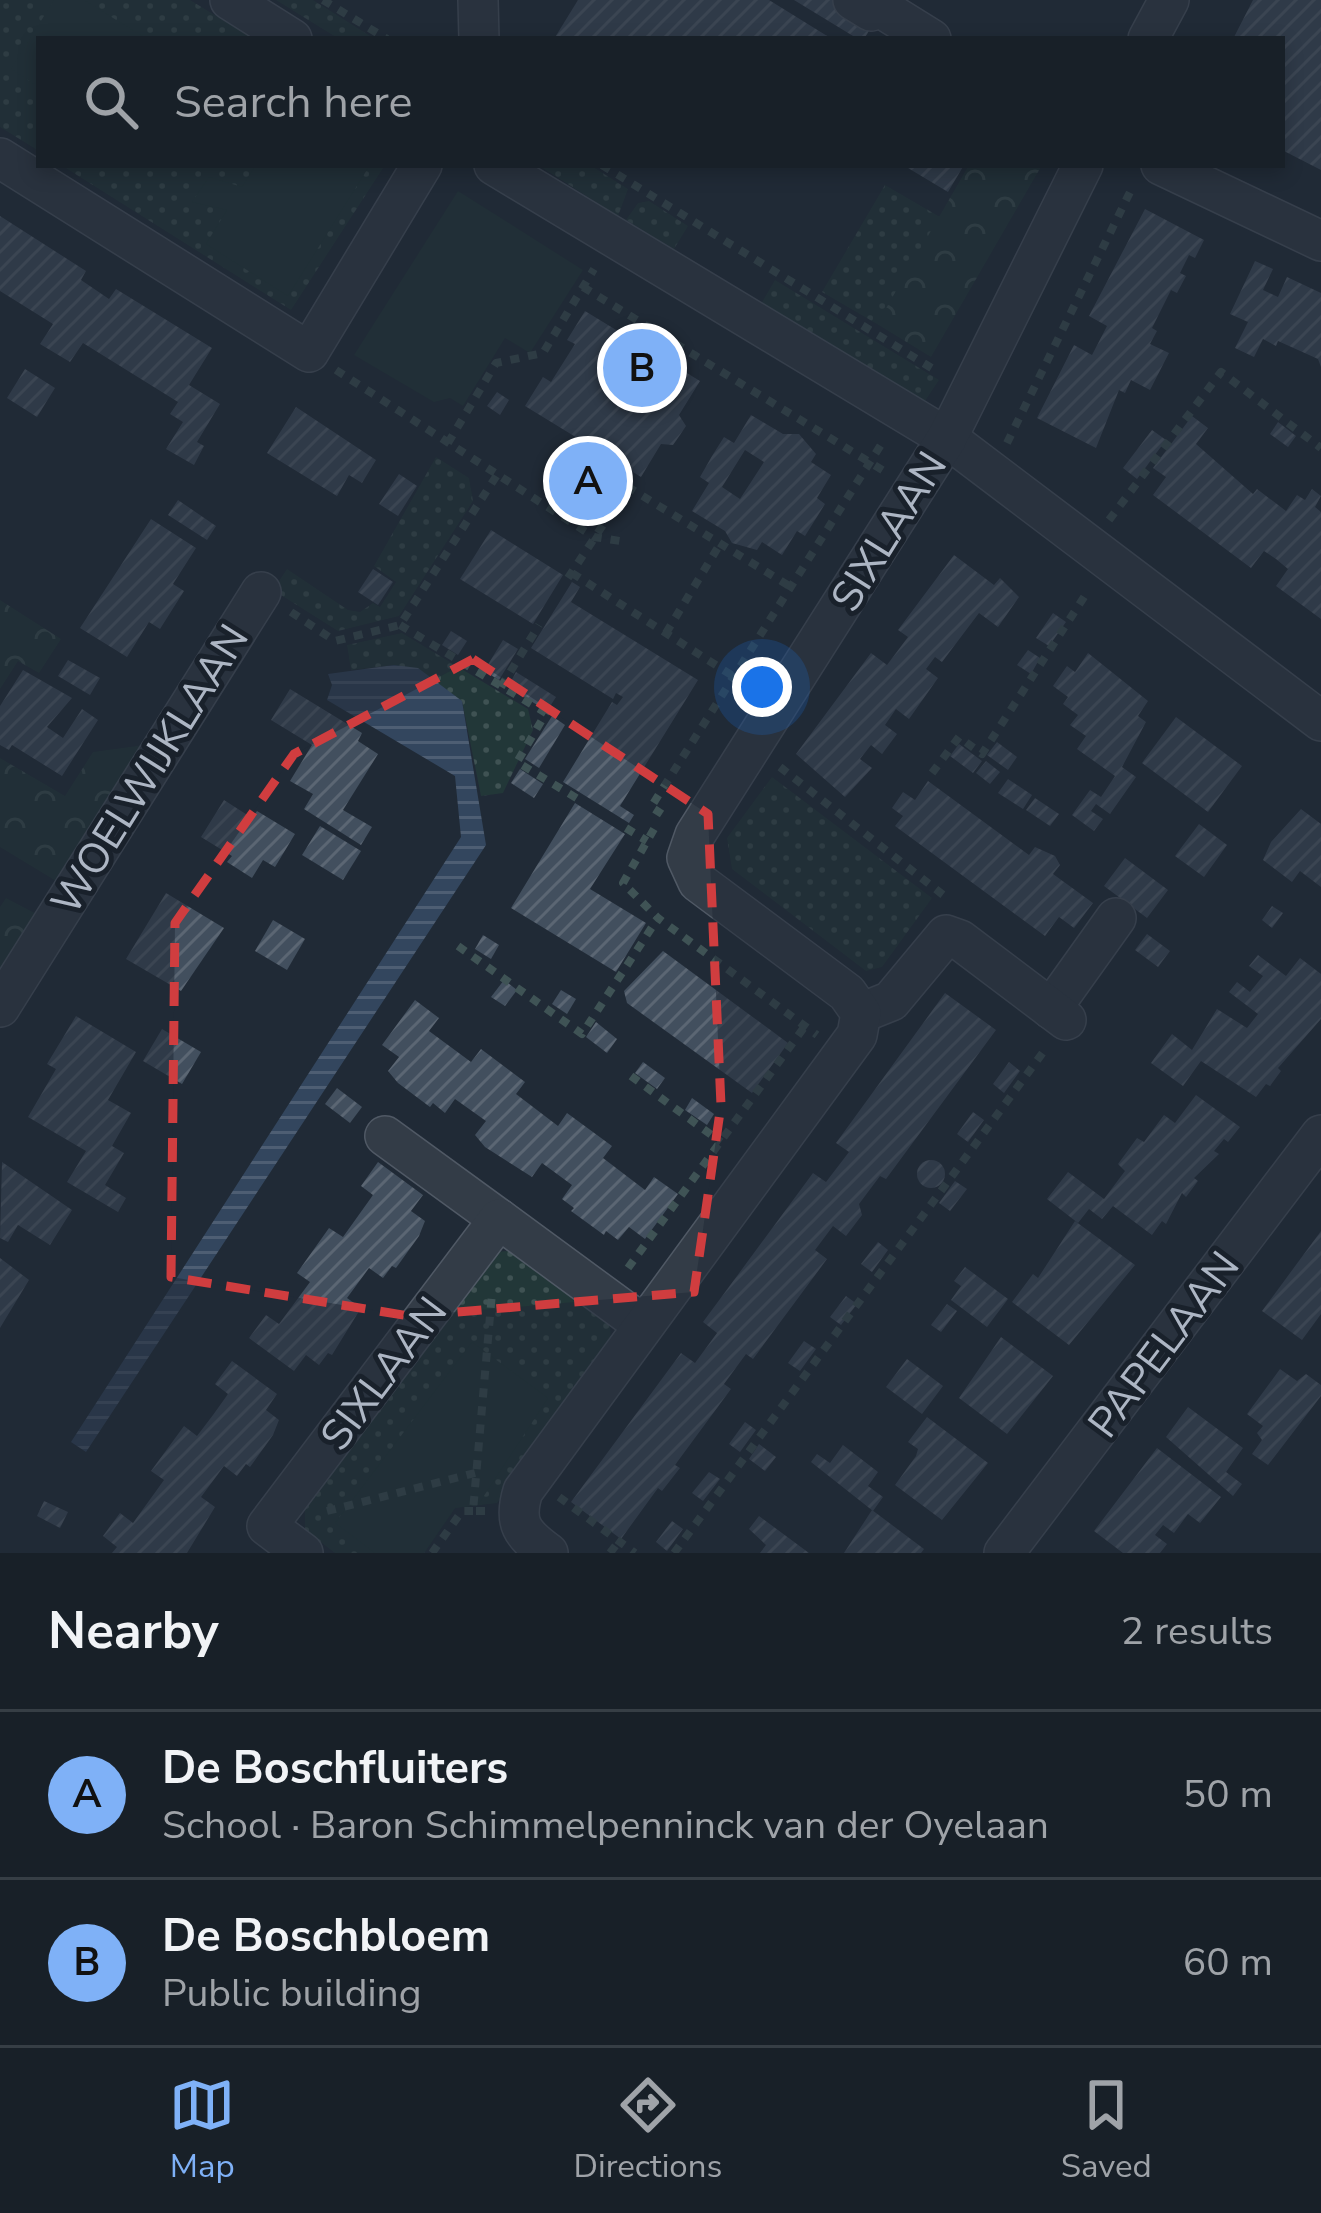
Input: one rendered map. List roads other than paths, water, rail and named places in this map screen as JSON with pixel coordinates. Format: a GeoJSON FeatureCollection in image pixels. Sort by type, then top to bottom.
{"type":"FeatureCollection","features":[{"type":"Feature","properties":{"kind":"street"},"geometry":{"type":"LineString","coordinates":[[230,0],[287,36]]}},
{"type":"Feature","properties":{"kind":"street"},"geometry":{"type":"LineString","coordinates":[[478,0],[479,36]]}},
{"type":"Feature","properties":{"kind":"street"},"geometry":{"type":"LineString","coordinates":[[853,0],[871,11],[881,8],[926,36]]}},
{"type":"Feature","properties":{"kind":"street"},"geometry":{"type":"LineString","coordinates":[[1150,36],[1169,0]]}},
{"type":"Feature","properties":{"kind":"street"},"geometry":{"type":"LineString","coordinates":[[0,158],[309,352],[420,168]]}},
{"type":"Feature","properties":{"kind":"street"},"geometry":{"type":"LineString","coordinates":[[499,168],[947,437],[1321,722]]}},
{"type":"Feature","properties":{"kind":"street","name":"SIXLAAN"},"geometry":{"type":"LineString","coordinates":[[860,1012],[847,993],[698,882],[687,858],[695,835],[947,437],[1082,168]]}},
{"type":"Feature","properties":{"kind":"street"},"geometry":{"type":"LineString","coordinates":[[1148,175],[1321,241]]}},
{"type":"Feature","properties":{"kind":"street","name":"WOELWIJKLAAN"},"geometry":{"type":"LineString","coordinates":[[0,1006],[261,592]]}},
{"type":"Feature","properties":{"kind":"street"},"geometry":{"type":"LineString","coordinates":[[548,1553],[523,1534],[525,1496],[642,1324],[857,1035],[860,1012],[891,1001],[946,935],[960,940],[1058,1015],[1116,918]]}},
{"type":"Feature","properties":{"kind":"street","name":"PAPELAAN"},"geometry":{"type":"LineString","coordinates":[[1004,1553],[1321,1135]]}},
{"type":"Feature","properties":{"kind":"street"},"geometry":{"type":"LineString","coordinates":[[385,1136],[642,1324]]}},
{"type":"Feature","properties":{"kind":"street","name":"SIXLAAN"},"geometry":{"type":"LineString","coordinates":[[257,1540],[499,1220]]}},
{"type":"Feature","properties":{"kind":"street"},"geometry":{"type":"LineString","coordinates":[[257,1540],[303,1553]]}},
{"type":"Feature","properties":{"kind":"water"},"geometry":{"type":"Polygon","coordinates":[[[394,665],[418,668],[462,701],[486,845],[86,1452],[71,1442],[461,837],[455,776],[327,700],[332,685],[328,674],[394,665]]]}},
{"type":"Feature","properties":{"kind":"place","name":"De Boschbloem"},"geometry":{"type":"Point","coordinates":[642,368]}},
{"type":"Feature","properties":{"kind":"place","name":"De Boschfluiters"},"geometry":{"type":"Point","coordinates":[588,481]}}]}
